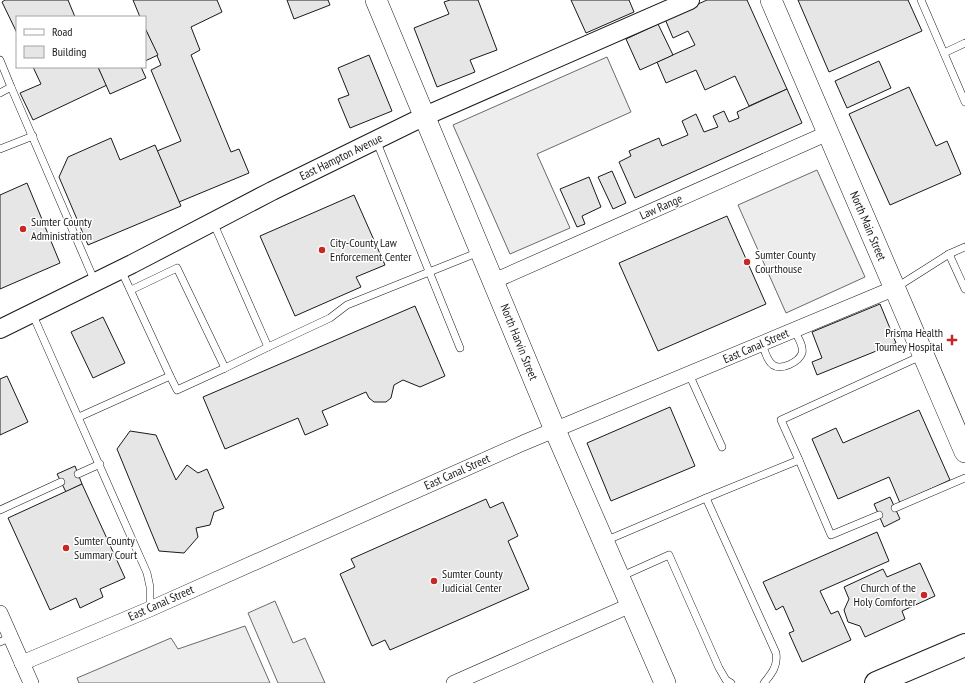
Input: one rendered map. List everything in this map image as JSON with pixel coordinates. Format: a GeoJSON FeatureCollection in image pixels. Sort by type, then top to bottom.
{"type":"FeatureCollection","features":[{"type":"Feature","properties":{"kind":"main road","name":"North Harvin Street"},"geometry":{"type":"LineString","coordinates":[[376,0],[482,251],[555,430],[665,683]]}},
{"type":"Feature","properties":{"kind":"main road","name":"North Main Street"},"geometry":{"type":"LineString","coordinates":[[771,0],[923,355],[958,427],[965,452]]}},
{"type":"Feature","properties":{"kind":"main road"},"geometry":{"type":"LineString","coordinates":[[876,683],[965,645]]}},
{"type":"Feature","properties":{"kind":"street","name":"East Hampton Avenue"},"geometry":{"type":"LineString","coordinates":[[0,329],[95,283],[213,221],[425,116],[690,0]]}},
{"type":"Feature","properties":{"kind":"street","name":"Law Range"},"geometry":{"type":"LineString","coordinates":[[494,281],[828,133]]}},
{"type":"Feature","properties":{"kind":"street","name":"East Canal Street"},"geometry":{"type":"LineString","coordinates":[[22,662],[150,609],[555,430],[895,288]]}},
{"type":"Feature","properties":{"kind":"street"},"geometry":{"type":"LineString","coordinates":[[454,683],[632,605]]}},
{"type":"Feature","properties":{"kind":"street"},"geometry":{"type":"LineString","coordinates":[[0,613],[6,640],[22,662],[31,683]]}},
{"type":"Feature","properties":{"kind":"lane"},"geometry":{"type":"LineString","coordinates":[[921,0],[965,102]]}},
{"type":"Feature","properties":{"kind":"lane"},"geometry":{"type":"LineString","coordinates":[[944,53],[965,43]]}},
{"type":"Feature","properties":{"kind":"lane"},"geometry":{"type":"LineString","coordinates":[[0,60],[68,223],[95,283]]}},
{"type":"Feature","properties":{"kind":"lane"},"geometry":{"type":"LineString","coordinates":[[0,92],[11,87]]}},
{"type":"Feature","properties":{"kind":"lane"},"geometry":{"type":"LineString","coordinates":[[0,150],[33,136]]}},
{"type":"Feature","properties":{"kind":"lane"},"geometry":{"type":"LineString","coordinates":[[376,140],[460,348]]}},
{"type":"Feature","properties":{"kind":"lane"},"geometry":{"type":"LineString","coordinates":[[213,221],[268,347]]}},
{"type":"Feature","properties":{"kind":"lane"},"geometry":{"type":"LineString","coordinates":[[895,288],[949,254],[965,246]]}},
{"type":"Feature","properties":{"kind":"lane"},"geometry":{"type":"LineString","coordinates":[[121,269],[177,390],[330,318],[347,305],[482,251]]}},
{"type":"Feature","properties":{"kind":"lane"},"geometry":{"type":"LineString","coordinates":[[949,254],[965,289]]}},
{"type":"Feature","properties":{"kind":"lane"},"geometry":{"type":"LineString","coordinates":[[131,290],[177,268],[225,368]]}},
{"type":"Feature","properties":{"kind":"lane"},"geometry":{"type":"LineString","coordinates":[[32,313],[147,573],[150,587],[150,609]]}},
{"type":"Feature","properties":{"kind":"lane"},"geometry":{"type":"LineString","coordinates":[[762,343],[770,362],[774,366],[782,368],[797,360],[802,353],[801,345],[794,330]]}},
{"type":"Feature","properties":{"kind":"lane"},"geometry":{"type":"LineString","coordinates":[[879,515],[831,535],[781,420],[923,355]]}},
{"type":"Feature","properties":{"kind":"lane"},"geometry":{"type":"LineString","coordinates":[[689,374],[722,447]]}},
{"type":"Feature","properties":{"kind":"lane"},"geometry":{"type":"LineString","coordinates":[[79,417],[170,376]]}},
{"type":"Feature","properties":{"kind":"lane"},"geometry":{"type":"LineString","coordinates":[[604,541],[798,460]]}},
{"type":"Feature","properties":{"kind":"lane"},"geometry":{"type":"LineString","coordinates":[[78,474],[100,464]]}},
{"type":"Feature","properties":{"kind":"lane"},"geometry":{"type":"LineString","coordinates":[[895,508],[965,478]]}},
{"type":"Feature","properties":{"kind":"lane"},"geometry":{"type":"LineString","coordinates":[[0,510],[61,482]]}},
{"type":"Feature","properties":{"kind":"lane"},"geometry":{"type":"LineString","coordinates":[[706,498],[776,653],[777,661],[775,669],[764,683]]}},
{"type":"Feature","properties":{"kind":"lane"},"geometry":{"type":"LineString","coordinates":[[620,577],[669,555],[719,668],[726,680],[731,683]]}},
{"type":"Feature","properties":{"kind":"shaded area"},"geometry":{"type":"Polygon","coordinates":[[[607,57],[631,112],[537,154],[570,228],[510,254],[453,125],[607,57]]]}},
{"type":"Feature","properties":{"kind":"shaded area"},"geometry":{"type":"Polygon","coordinates":[[[817,170],[865,277],[786,313],[738,205],[817,170]]]}},
{"type":"Feature","properties":{"kind":"shaded area"},"geometry":{"type":"Polygon","coordinates":[[[275,601],[293,643],[305,638],[325,683],[278,683],[248,613],[275,601]]]}},
{"type":"Feature","properties":{"kind":"shaded area"},"geometry":{"type":"Polygon","coordinates":[[[245,626],[270,683],[79,683],[77,678],[171,638],[178,649],[245,626]]]}},
{"type":"Feature","properties":{"kind":"building"},"geometry":{"type":"Polygon","coordinates":[[[5,0],[68,0],[75,16],[16,16],[16,31],[2,2],[5,0]]]}},
{"type":"Feature","properties":{"kind":"building"},"geometry":{"type":"Polygon","coordinates":[[[133,0],[217,0],[222,12],[191,27],[200,50],[191,55],[231,152],[239,149],[249,173],[179,202],[157,151],[181,141],[151,70],[161,65],[146,30],[146,16],[140,16],[133,0]]]}},
{"type":"Feature","properties":{"kind":"building"},"geometry":{"type":"Polygon","coordinates":[[[287,0],[328,0],[330,5],[294,19],[287,0]]]}},
{"type":"Feature","properties":{"kind":"building"},"geometry":{"type":"Polygon","coordinates":[[[450,0],[478,0],[497,50],[470,60],[475,72],[437,87],[414,28],[449,14],[444,2],[450,0]]]}},
{"type":"Feature","properties":{"kind":"building"},"geometry":{"type":"Polygon","coordinates":[[[571,0],[629,0],[634,12],[586,33],[571,0]]]}},
{"type":"Feature","properties":{"kind":"building"},"geometry":{"type":"Polygon","coordinates":[[[707,0],[747,0],[787,89],[749,106],[735,76],[705,90],[696,70],[666,83],[657,62],[695,45],[688,31],[673,38],[665,19],[707,0]]]}},
{"type":"Feature","properties":{"kind":"building"},"geometry":{"type":"Polygon","coordinates":[[[798,0],[908,0],[922,31],[829,72],[798,0]]]}},
{"type":"Feature","properties":{"kind":"building"},"geometry":{"type":"Polygon","coordinates":[[[658,24],[673,55],[640,70],[626,39],[658,24]]]}},
{"type":"Feature","properties":{"kind":"building"},"geometry":{"type":"Polygon","coordinates":[[[146,30],[158,55],[146,61],[146,30]]]}},
{"type":"Feature","properties":{"kind":"building"},"geometry":{"type":"Polygon","coordinates":[[[369,55],[392,111],[350,128],[338,99],[349,95],[338,68],[369,55]]]}},
{"type":"Feature","properties":{"kind":"building"},"geometry":{"type":"Polygon","coordinates":[[[879,61],[891,88],[847,108],[835,81],[879,61]]]}},
{"type":"Feature","properties":{"kind":"building"},"geometry":{"type":"Polygon","coordinates":[[[33,68],[98,68],[107,85],[33,120],[20,93],[41,84],[33,68]]]}},
{"type":"Feature","properties":{"kind":"building"},"geometry":{"type":"Polygon","coordinates":[[[98,68],[141,68],[146,78],[110,94],[98,68]]]}},
{"type":"Feature","properties":{"kind":"building"},"geometry":{"type":"Polygon","coordinates":[[[909,87],[936,146],[947,141],[961,174],[890,205],[849,114],[909,87]]]}},
{"type":"Feature","properties":{"kind":"building"},"geometry":{"type":"Polygon","coordinates":[[[787,89],[802,123],[635,198],[619,162],[631,156],[629,151],[659,138],[662,146],[688,135],[682,121],[696,114],[704,132],[718,127],[713,116],[724,111],[729,122],[739,118],[737,112],[787,89]]]}},
{"type":"Feature","properties":{"kind":"building"},"geometry":{"type":"Polygon","coordinates":[[[111,138],[120,160],[155,145],[181,206],[88,245],[59,177],[68,157],[111,138]]]}},
{"type":"Feature","properties":{"kind":"building"},"geometry":{"type":"Polygon","coordinates":[[[612,171],[626,203],[613,209],[598,177],[612,171]]]}},
{"type":"Feature","properties":{"kind":"building"},"geometry":{"type":"Polygon","coordinates":[[[589,177],[601,207],[582,216],[585,224],[577,227],[560,189],[589,177]]]}},
{"type":"Feature","properties":{"kind":"building","name":"Sumter County Administration"},"geometry":{"type":"Polygon","coordinates":[[[27,183],[60,263],[0,289],[0,195],[27,183]]]}},
{"type":"Feature","properties":{"kind":"building","name":"City-County Law Enforcement Center"},"geometry":{"type":"Polygon","coordinates":[[[354,195],[385,265],[356,277],[361,287],[295,316],[260,236],[354,195]]]}},
{"type":"Feature","properties":{"kind":"building","name":"Sumter County Courthouse"},"geometry":{"type":"Polygon","coordinates":[[[727,216],[766,304],[658,351],[619,263],[727,216]]]}},
{"type":"Feature","properties":{"kind":"building"},"geometry":{"type":"Polygon","coordinates":[[[880,304],[896,343],[817,375],[812,362],[822,358],[812,332],[880,304]]]}},
{"type":"Feature","properties":{"kind":"building"},"geometry":{"type":"Polygon","coordinates":[[[415,306],[445,376],[420,387],[403,380],[394,385],[391,398],[386,402],[374,402],[369,398],[366,392],[322,411],[328,425],[305,435],[298,418],[225,449],[203,397],[415,306]]]}},
{"type":"Feature","properties":{"kind":"building"},"geometry":{"type":"Polygon","coordinates":[[[103,317],[125,363],[93,378],[71,332],[103,317]]]}},
{"type":"Feature","properties":{"kind":"building"},"geometry":{"type":"Polygon","coordinates":[[[7,376],[28,422],[0,435],[0,379],[7,376]]]}},
{"type":"Feature","properties":{"kind":"building"},"geometry":{"type":"Polygon","coordinates":[[[670,407],[695,466],[611,501],[587,443],[670,407]]]}},
{"type":"Feature","properties":{"kind":"building"},"geometry":{"type":"Polygon","coordinates":[[[919,410],[950,480],[900,503],[889,477],[838,499],[812,439],[836,428],[843,443],[919,410]]]}},
{"type":"Feature","properties":{"kind":"building"},"geometry":{"type":"Polygon","coordinates":[[[130,431],[156,435],[176,480],[187,465],[198,473],[207,469],[224,508],[214,512],[210,525],[196,528],[198,537],[184,553],[159,551],[117,449],[130,431]]]}},
{"type":"Feature","properties":{"kind":"building"},"geometry":{"type":"Polygon","coordinates":[[[75,466],[82,484],[66,492],[57,474],[75,466]]]}},
{"type":"Feature","properties":{"kind":"building","name":"Sumter County Summary Court"},"geometry":{"type":"Polygon","coordinates":[[[82,484],[125,578],[100,589],[103,597],[80,608],[76,598],[50,610],[8,518],[82,484]]]}},
{"type":"Feature","properties":{"kind":"building"},"geometry":{"type":"Polygon","coordinates":[[[890,497],[900,519],[884,527],[874,504],[890,497]]]}},
{"type":"Feature","properties":{"kind":"building","name":"Sumter County Judicial Center"},"geometry":{"type":"Polygon","coordinates":[[[486,499],[490,508],[503,502],[518,536],[508,541],[529,589],[390,650],[385,640],[372,646],[340,574],[355,567],[351,559],[486,499]]]}},
{"type":"Feature","properties":{"kind":"building"},"geometry":{"type":"Polygon","coordinates":[[[877,532],[889,561],[820,591],[831,614],[838,611],[851,640],[802,662],[789,633],[794,631],[783,606],[776,610],[763,582],[877,532]]]}},
{"type":"Feature","properties":{"kind":"building"},"geometry":{"type":"Polygon","coordinates":[[[920,563],[935,596],[902,611],[905,619],[865,637],[860,626],[848,622],[844,610],[849,599],[844,587],[883,569],[887,577],[920,563]]]}},
{"type":"Feature","properties":{"kind":"place","name":"Sumter County Administration"},"geometry":{"type":"Point","coordinates":[23,229]}},
{"type":"Feature","properties":{"kind":"place","name":"City-County Law Enforcement Center"},"geometry":{"type":"Point","coordinates":[322,250]}},
{"type":"Feature","properties":{"kind":"place","name":"Sumter County Courthouse"},"geometry":{"type":"Point","coordinates":[747,262]}},
{"type":"Feature","properties":{"kind":"place","name":"Prisma Health Toumey Hospital"},"geometry":{"type":"Point","coordinates":[952,340]}},
{"type":"Feature","properties":{"kind":"place","name":"Sumter County Summary Court"},"geometry":{"type":"Point","coordinates":[66,548]}},
{"type":"Feature","properties":{"kind":"place","name":"Sumter County Judicial Center"},"geometry":{"type":"Point","coordinates":[434,581]}},
{"type":"Feature","properties":{"kind":"place","name":"Church of the Holy Comforter"},"geometry":{"type":"Point","coordinates":[924,595]}}]}
